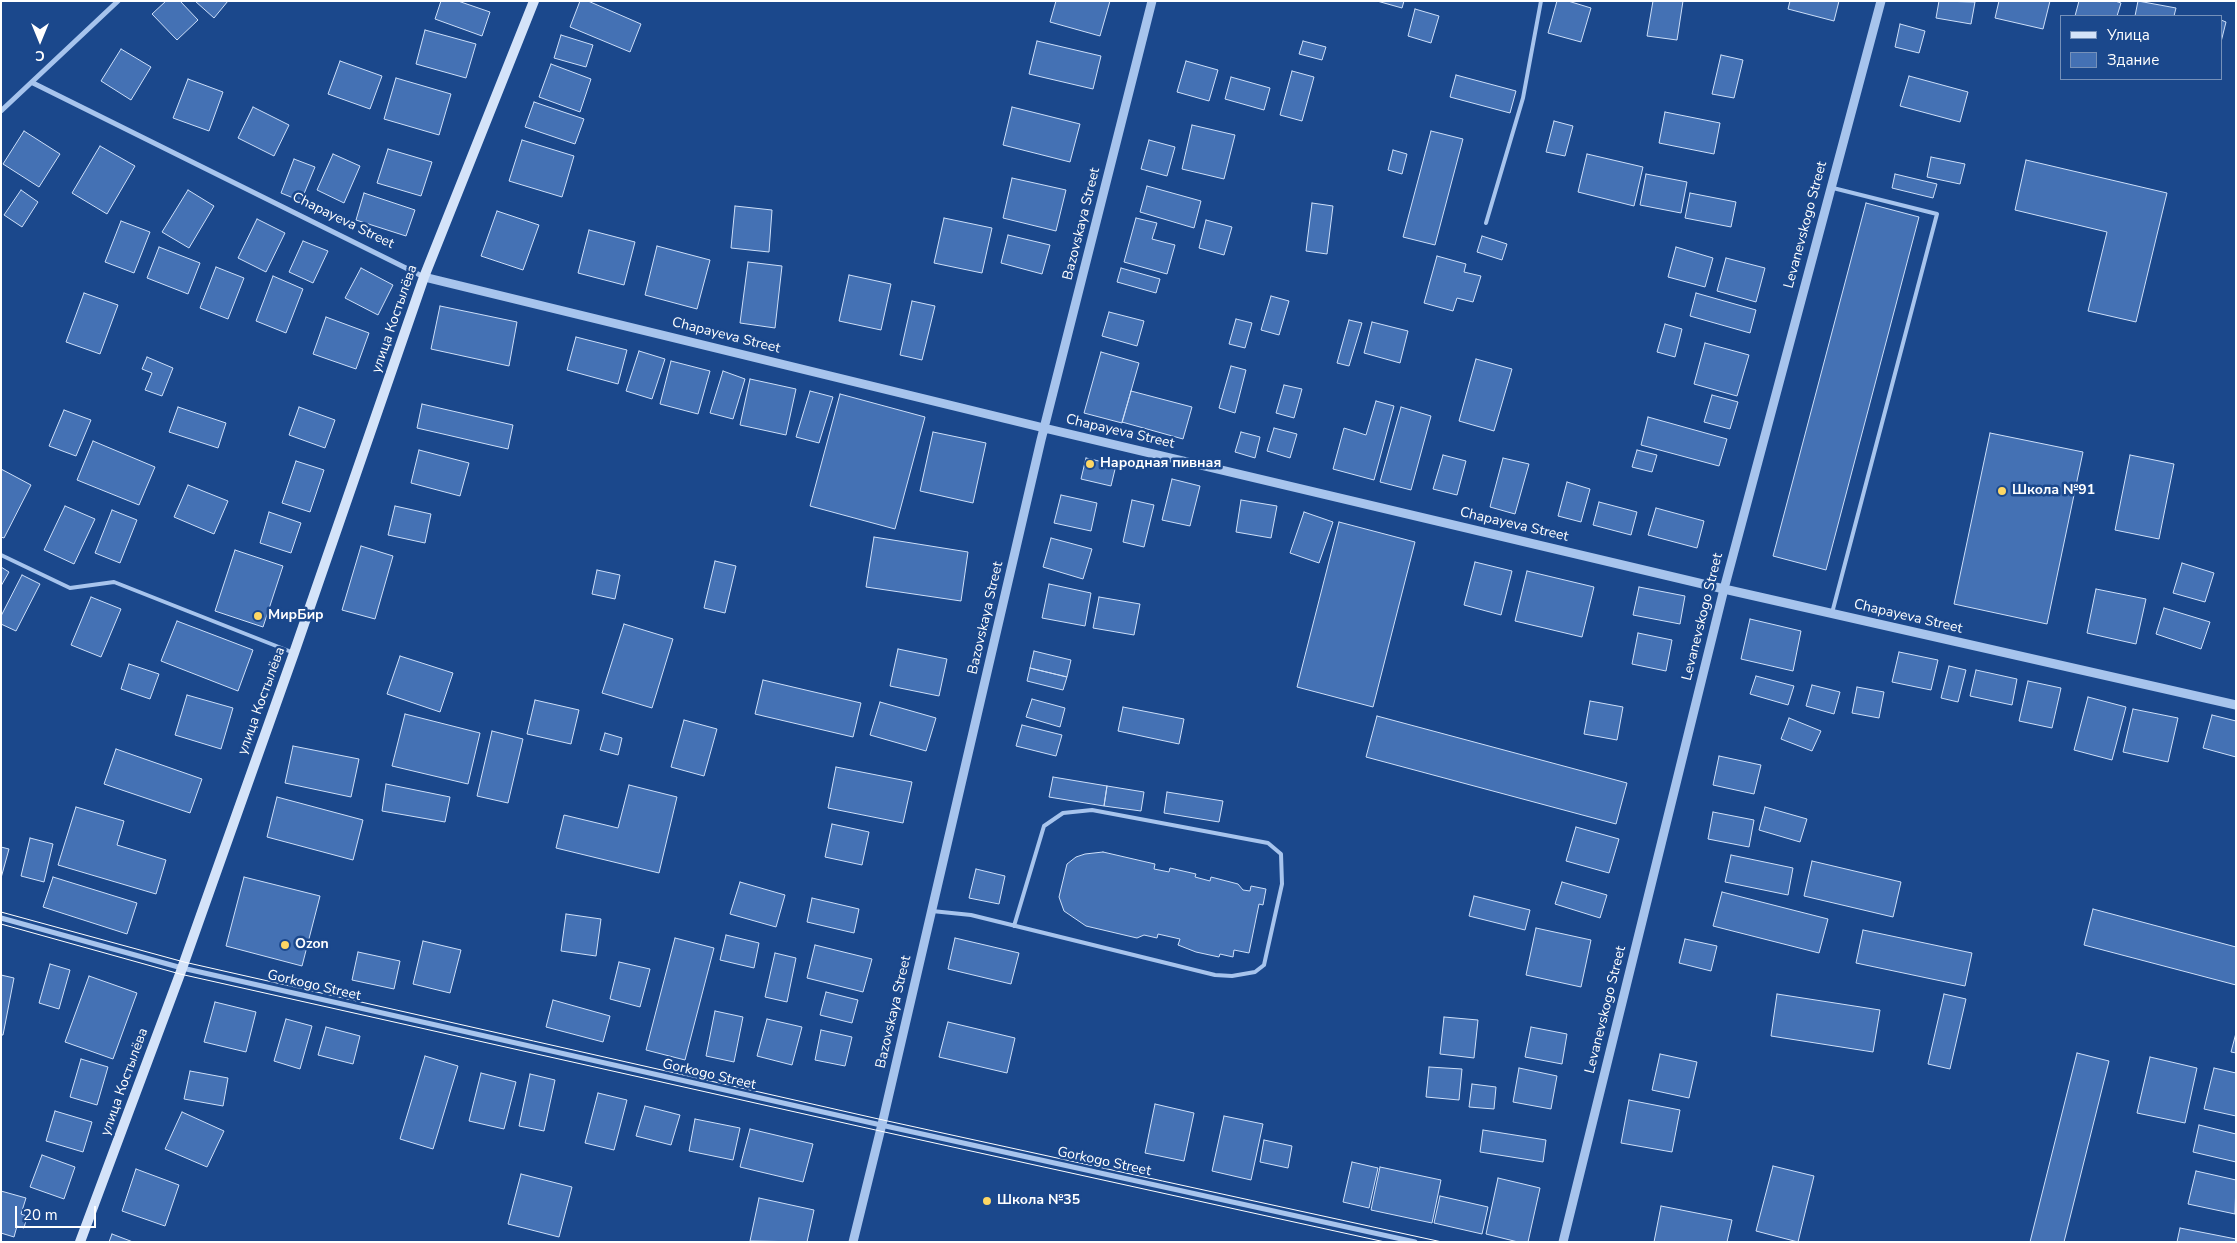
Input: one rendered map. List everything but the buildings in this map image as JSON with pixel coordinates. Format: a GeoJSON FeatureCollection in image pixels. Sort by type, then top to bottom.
{"type":"FeatureCollection","features":[{"type":"Feature","properties":{"kind":"main road","name":"улица Костылёва"},"geometry":{"type":"LineString","coordinates":[[80,1242],[182,968],[294,653],[424,277],[534,1]]}},
{"type":"Feature","properties":{"kind":"street"},"geometry":{"type":"LineString","coordinates":[[1,111],[33,83],[118,1]]}},
{"type":"Feature","properties":{"kind":"street","name":"Bazovskaya Street"},"geometry":{"type":"LineString","coordinates":[[853,1242],[882,1125],[1044,428],[1152,1]]}},
{"type":"Feature","properties":{"kind":"street","name":"Levanevskogo Street"},"geometry":{"type":"LineString","coordinates":[[1563,1242],[1724,589],[1881,1]]}},
{"type":"Feature","properties":{"kind":"street","name":"Chapayeva Street"},"geometry":{"type":"LineString","coordinates":[[33,83],[424,277],[1044,428],[1724,589],[2236,705]]}},
{"type":"Feature","properties":{"kind":"street","name":"Gorkogo Street"},"geometry":{"type":"LineString","coordinates":[[1,918],[182,968],[1415,1242]]}},
{"type":"Feature","properties":{"kind":"lane"},"geometry":{"type":"LineString","coordinates":[[1486,223],[1524,98],[1541,1]]}},
{"type":"Feature","properties":{"kind":"lane"},"geometry":{"type":"LineString","coordinates":[[1830,188],[1937,214],[1831,614]]}},
{"type":"Feature","properties":{"kind":"lane"},"geometry":{"type":"LineString","coordinates":[[1,555],[70,588],[114,582],[294,653]]}},
{"type":"Feature","properties":{"kind":"lane"},"geometry":{"type":"LineString","coordinates":[[932,911],[971,915],[1014,926],[1215,975],[1232,976],[1255,972],[1264,965],[1282,884],[1281,854],[1268,843],[1092,810],[1063,813],[1044,826],[1014,926]]}},
{"type":"Feature","properties":{"kind":"tram line"},"geometry":{"type":"LineString","coordinates":[[1,912],[184,962],[883,1120],[1442,1242]]}},
{"type":"Feature","properties":{"kind":"tram line"},"geometry":{"type":"LineString","coordinates":[[1,924],[180,974],[1385,1242]]}},
{"type":"Feature","properties":{"kind":"place","name":"Народная пивная"},"geometry":{"type":"Point","coordinates":[1090,464]}},
{"type":"Feature","properties":{"kind":"place","name":"Школа №91"},"geometry":{"type":"Point","coordinates":[2002,491]}},
{"type":"Feature","properties":{"kind":"place","name":"МирБир"},"geometry":{"type":"Point","coordinates":[258,616]}},
{"type":"Feature","properties":{"kind":"place","name":"Ozon"},"geometry":{"type":"Point","coordinates":[285,945]}},
{"type":"Feature","properties":{"kind":"place","name":"Школа №35"},"geometry":{"type":"Point","coordinates":[987,1201]}}]}
